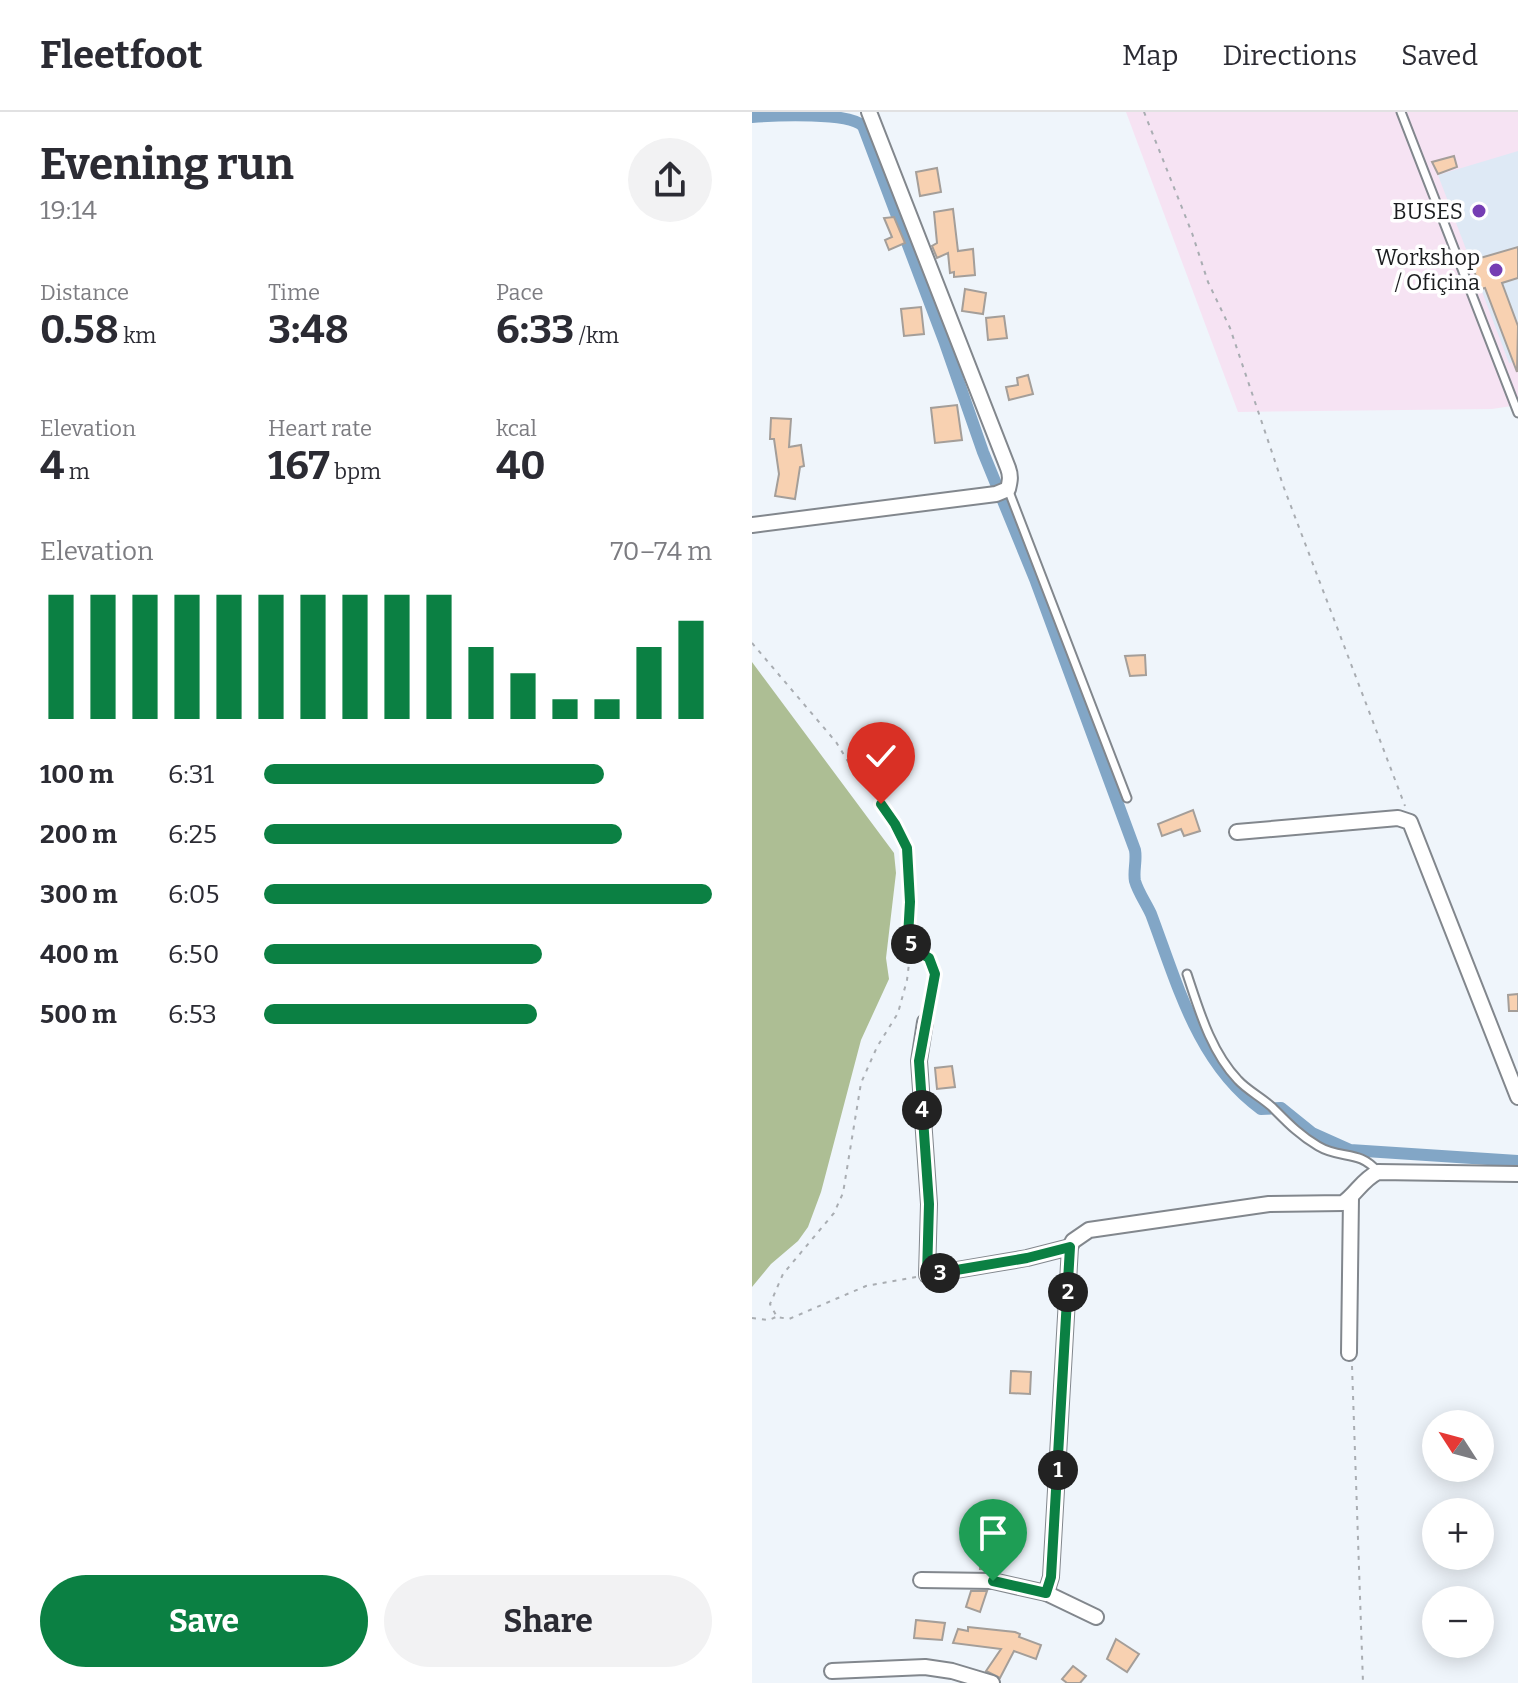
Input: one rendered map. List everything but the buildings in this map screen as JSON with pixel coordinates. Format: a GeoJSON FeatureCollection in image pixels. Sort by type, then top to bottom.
{"type":"FeatureCollection","features":[{"type":"Feature","properties":{"kind":"street"},"geometry":{"type":"LineString","coordinates":[[752,525],[1002,491],[1011,476],[869,112]]}},
{"type":"Feature","properties":{"kind":"street"},"geometry":{"type":"LineString","coordinates":[[1237,832],[1398,818],[1410,822],[1518,1097]]}},
{"type":"Feature","properties":{"kind":"street"},"geometry":{"type":"LineString","coordinates":[[925,1022],[919,1061],[929,1204],[927,1275],[1027,1258],[1070,1247]]}},
{"type":"Feature","properties":{"kind":"street"},"geometry":{"type":"LineString","coordinates":[[1046,1593],[1051,1577],[1070,1247],[1073,1241],[1089,1230],[1269,1204],[1335,1204],[1351,1197],[1363,1181],[1378,1172],[1518,1174]]}},
{"type":"Feature","properties":{"kind":"street"},"geometry":{"type":"LineString","coordinates":[[1349,1353],[1351,1197]]}},
{"type":"Feature","properties":{"kind":"street"},"geometry":{"type":"LineString","coordinates":[[921,1580],[993,1581],[1046,1593],[1096,1617]]}},
{"type":"Feature","properties":{"kind":"street"},"geometry":{"type":"LineString","coordinates":[[832,1671],[925,1667],[992,1683]]}},
{"type":"Feature","properties":{"kind":"lane"},"geometry":{"type":"LineString","coordinates":[[1401,112],[1518,413]]}},
{"type":"Feature","properties":{"kind":"lane"},"geometry":{"type":"LineString","coordinates":[[1002,491],[1127,798]]}},
{"type":"Feature","properties":{"kind":"lane"},"geometry":{"type":"LineString","coordinates":[[1187,974],[1201,1015],[1219,1053],[1238,1080],[1270,1105],[1295,1132],[1336,1154],[1362,1157],[1378,1172]]}},
{"type":"Feature","properties":{"kind":"path"},"geometry":{"type":"LineString","coordinates":[[1144,112],[1208,282],[1230,328],[1284,488],[1410,822]]}},
{"type":"Feature","properties":{"kind":"path"},"geometry":{"type":"LineString","coordinates":[[752,643],[836,742],[889,814],[907,848],[910,902],[908,937],[911,947],[907,980],[898,1013],[877,1047],[861,1083],[843,1193],[834,1213],[809,1239],[776,1286],[770,1304],[777,1317]]}},
{"type":"Feature","properties":{"kind":"path"},"geometry":{"type":"LineString","coordinates":[[911,947],[929,958],[935,974],[925,1022]]}},
{"type":"Feature","properties":{"kind":"path"},"geometry":{"type":"LineString","coordinates":[[752,1318],[789,1319],[866,1286],[927,1275]]}},
{"type":"Feature","properties":{"kind":"path"},"geometry":{"type":"LineString","coordinates":[[1349,1353],[1354,1395],[1363,1683]]}},
{"type":"Feature","properties":{"kind":"shaded area"},"geometry":{"type":"Polygon","coordinates":[[[1126,112],[1518,112],[1518,405],[1492,409],[1238,412],[1126,112]]]}},
{"type":"Feature","properties":{"kind":"shaded area"},"geometry":{"type":"Polygon","coordinates":[[[1518,151],[1518,361],[1509,363],[1438,175],[1518,151]]]}},
{"type":"Feature","properties":{"kind":"green space"},"geometry":{"type":"Polygon","coordinates":[[[752,662],[894,853],[896,873],[886,958],[889,979],[861,1040],[821,1192],[808,1227],[798,1241],[771,1264],[752,1287],[752,662]]]}},
{"type":"Feature","properties":{"kind":"waterway"},"geometry":{"type":"LineString","coordinates":[[752,117],[828,116],[863,126],[1135,850],[1136,885],[1151,914],[1192,1020],[1221,1069],[1239,1091],[1261,1109],[1281,1108],[1312,1133],[1350,1150],[1518,1161]]}},
{"type":"Feature","properties":{"kind":"place","name":"BUSES"},"geometry":{"type":"Point","coordinates":[1479,211]}},
{"type":"Feature","properties":{"kind":"place","name":"Workshop / Ofiçina"},"geometry":{"type":"Point","coordinates":[1496,270]}},
{"type":"Feature","properties":{"kind":"route"},"geometry":{"type":"LineString","coordinates":[[881,804],[907,848],[908,937],[911,947],[929,958],[935,974],[919,1061],[929,1204],[927,1275],[1027,1258],[1070,1247],[1051,1577],[1046,1593],[993,1581]]}}]}
